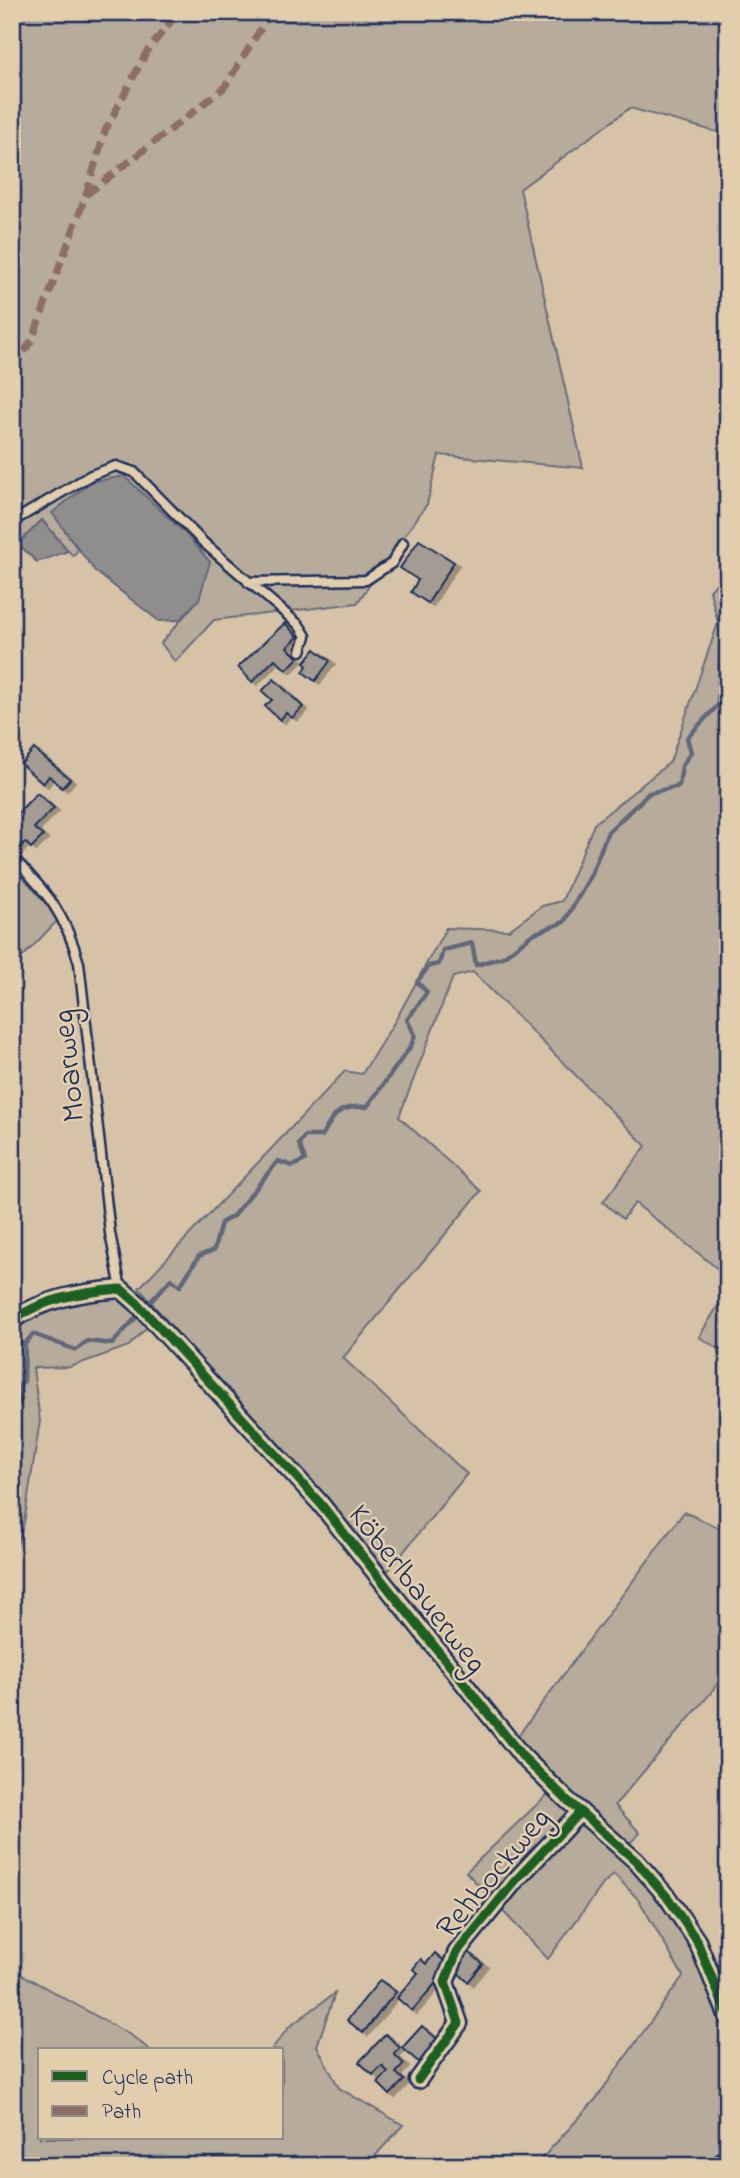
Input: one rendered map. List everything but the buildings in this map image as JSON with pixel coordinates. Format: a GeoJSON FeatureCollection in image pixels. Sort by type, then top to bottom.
{"type":"FeatureCollection","features":[{"type":"Feature","properties":{"kind":"street","name":"Köberlbauerweg"},"geometry":{"type":"LineString","coordinates":[[121,1289],[320,1503],[502,1733],[540,1774],[636,1861],[678,1912],[697,1941],[728,2017]]}},
{"type":"Feature","properties":{"kind":"street"},"geometry":{"type":"LineString","coordinates":[[12,1320],[28,1309],[71,1295],[121,1289]]}},
{"type":"Feature","properties":{"kind":"street","name":"Rehbockweg"},"geometry":{"type":"LineString","coordinates":[[418,2080],[459,2023],[445,1982],[457,1952],[514,1882],[580,1812]]}},
{"type":"Feature","properties":{"kind":"street"},"geometry":{"type":"LineString","coordinates":[[722,2166],[728,2159]]}},
{"type":"Feature","properties":{"kind":"lane"},"geometry":{"type":"LineString","coordinates":[[12,522],[91,475],[116,466],[134,472],[204,543],[299,625],[306,636],[302,651]]}},
{"type":"Feature","properties":{"kind":"lane"},"geometry":{"type":"LineString","coordinates":[[248,582],[366,580],[392,563],[403,543]]}},
{"type":"Feature","properties":{"kind":"lane","name":"Moarweg"},"geometry":{"type":"LineString","coordinates":[[12,857],[61,914],[79,964],[110,1233],[121,1289]]}},
{"type":"Feature","properties":{"kind":"shaded area"},"geometry":{"type":"Polygon","coordinates":[[[12,12],[728,12],[728,135],[630,108],[520,189],[583,468],[439,455],[427,504],[357,603],[214,620],[175,662],[161,643],[199,599],[53,513],[78,550],[73,556],[42,520],[18,544],[12,554],[12,12]]]}},
{"type":"Feature","properties":{"kind":"shaded area"},"geometry":{"type":"Polygon","coordinates":[[[124,476],[187,535],[210,562],[199,599],[180,620],[159,621],[95,571],[52,513],[91,482],[124,476]]]}},
{"type":"Feature","properties":{"kind":"shaded area"},"geometry":{"type":"Polygon","coordinates":[[[42,520],[68,551],[37,562],[18,544],[42,520]]]}},
{"type":"Feature","properties":{"kind":"shaded area"},"geometry":{"type":"Polygon","coordinates":[[[728,569],[728,1277],[635,1203],[623,1219],[603,1202],[646,1146],[473,972],[453,977],[399,1117],[481,1191],[343,1358],[467,1474],[388,1571],[264,1435],[139,1288],[345,1071],[362,1074],[395,1021],[446,928],[509,930],[542,906],[562,901],[594,824],[670,762],[718,623],[710,591],[728,569]]]}},
{"type":"Feature","properties":{"kind":"shaded area"},"geometry":{"type":"Polygon","coordinates":[[[12,864],[59,919],[12,968],[12,864]]]}},
{"type":"Feature","properties":{"kind":"shaded area"},"geometry":{"type":"Polygon","coordinates":[[[728,1289],[728,1354],[699,1337],[728,1289]]]}},
{"type":"Feature","properties":{"kind":"shaded area"},"geometry":{"type":"Polygon","coordinates":[[[102,1295],[110,1296],[134,1309],[149,1325],[129,1346],[70,1367],[33,1368],[40,1421],[24,1523],[12,1561],[12,1329],[49,1306],[102,1295]]]}},
{"type":"Feature","properties":{"kind":"shaded area"},"geometry":{"type":"Polygon","coordinates":[[[684,1512],[728,1532],[728,1668],[710,1694],[615,1805],[640,1833],[630,1843],[582,1806],[515,1740],[684,1512]]]}},
{"type":"Feature","properties":{"kind":"shaded area"},"geometry":{"type":"Polygon","coordinates":[[[549,1793],[617,1847],[676,1916],[713,1988],[728,2032],[728,2144],[712,2166],[535,2166],[595,2100],[683,1976],[639,1900],[614,1874],[604,1883],[548,1959],[466,1872],[549,1793]]]}},
{"type":"Feature","properties":{"kind":"shaded area"},"geometry":{"type":"Polygon","coordinates":[[[12,1969],[132,2036],[147,2048],[38,2048],[38,2140],[284,2140],[284,2048],[273,2048],[289,2027],[335,1993],[317,2046],[339,2088],[403,2125],[366,2166],[12,2166],[12,1969]]]}},
{"type":"Feature","properties":{"kind":"waterway"},"geometry":{"type":"LineString","coordinates":[[12,1413],[21,1400],[18,1386],[24,1381],[25,1344],[33,1334],[76,1350],[87,1341],[112,1344],[171,1279],[180,1286],[199,1256],[214,1250],[221,1223],[233,1216],[278,1161],[293,1166],[305,1160],[299,1144],[305,1136],[322,1136],[334,1116],[344,1109],[367,1107],[411,1046],[415,1035],[407,1020],[427,992],[417,982],[429,966],[439,964],[443,950],[472,943],[476,965],[503,957],[533,934],[564,922],[590,877],[608,832],[649,793],[679,786],[682,766],[691,752],[687,738],[718,705],[721,646],[728,629]]}},
{"type":"Feature","properties":{"kind":"waterway"},"geometry":{"type":"LineString","coordinates":[[12,1341],[25,1344]]}},
{"type":"Feature","properties":{"kind":"waterway"},"geometry":{"type":"LineString","coordinates":[[12,1436],[15,1462],[12,1468]]}},
{"type":"Feature","properties":{"kind":"marked path"},"geometry":{"type":"LineString","coordinates":[[12,369],[32,340],[86,195],[105,131],[147,51],[179,12]]}},
{"type":"Feature","properties":{"kind":"marked path"},"geometry":{"type":"LineString","coordinates":[[86,195],[224,88],[271,12]]}},
{"type":"Feature","properties":{"kind":"cycle path"},"geometry":{"type":"LineString","coordinates":[[12,1320],[51,1301],[93,1292],[121,1289],[137,1303],[320,1503],[522,1756],[636,1861],[668,1898],[697,1941],[728,2017]]}},
{"type":"Feature","properties":{"kind":"cycle path"},"geometry":{"type":"LineString","coordinates":[[418,2080],[459,2023],[445,1982],[457,1952],[514,1882],[580,1812]]}}]}
